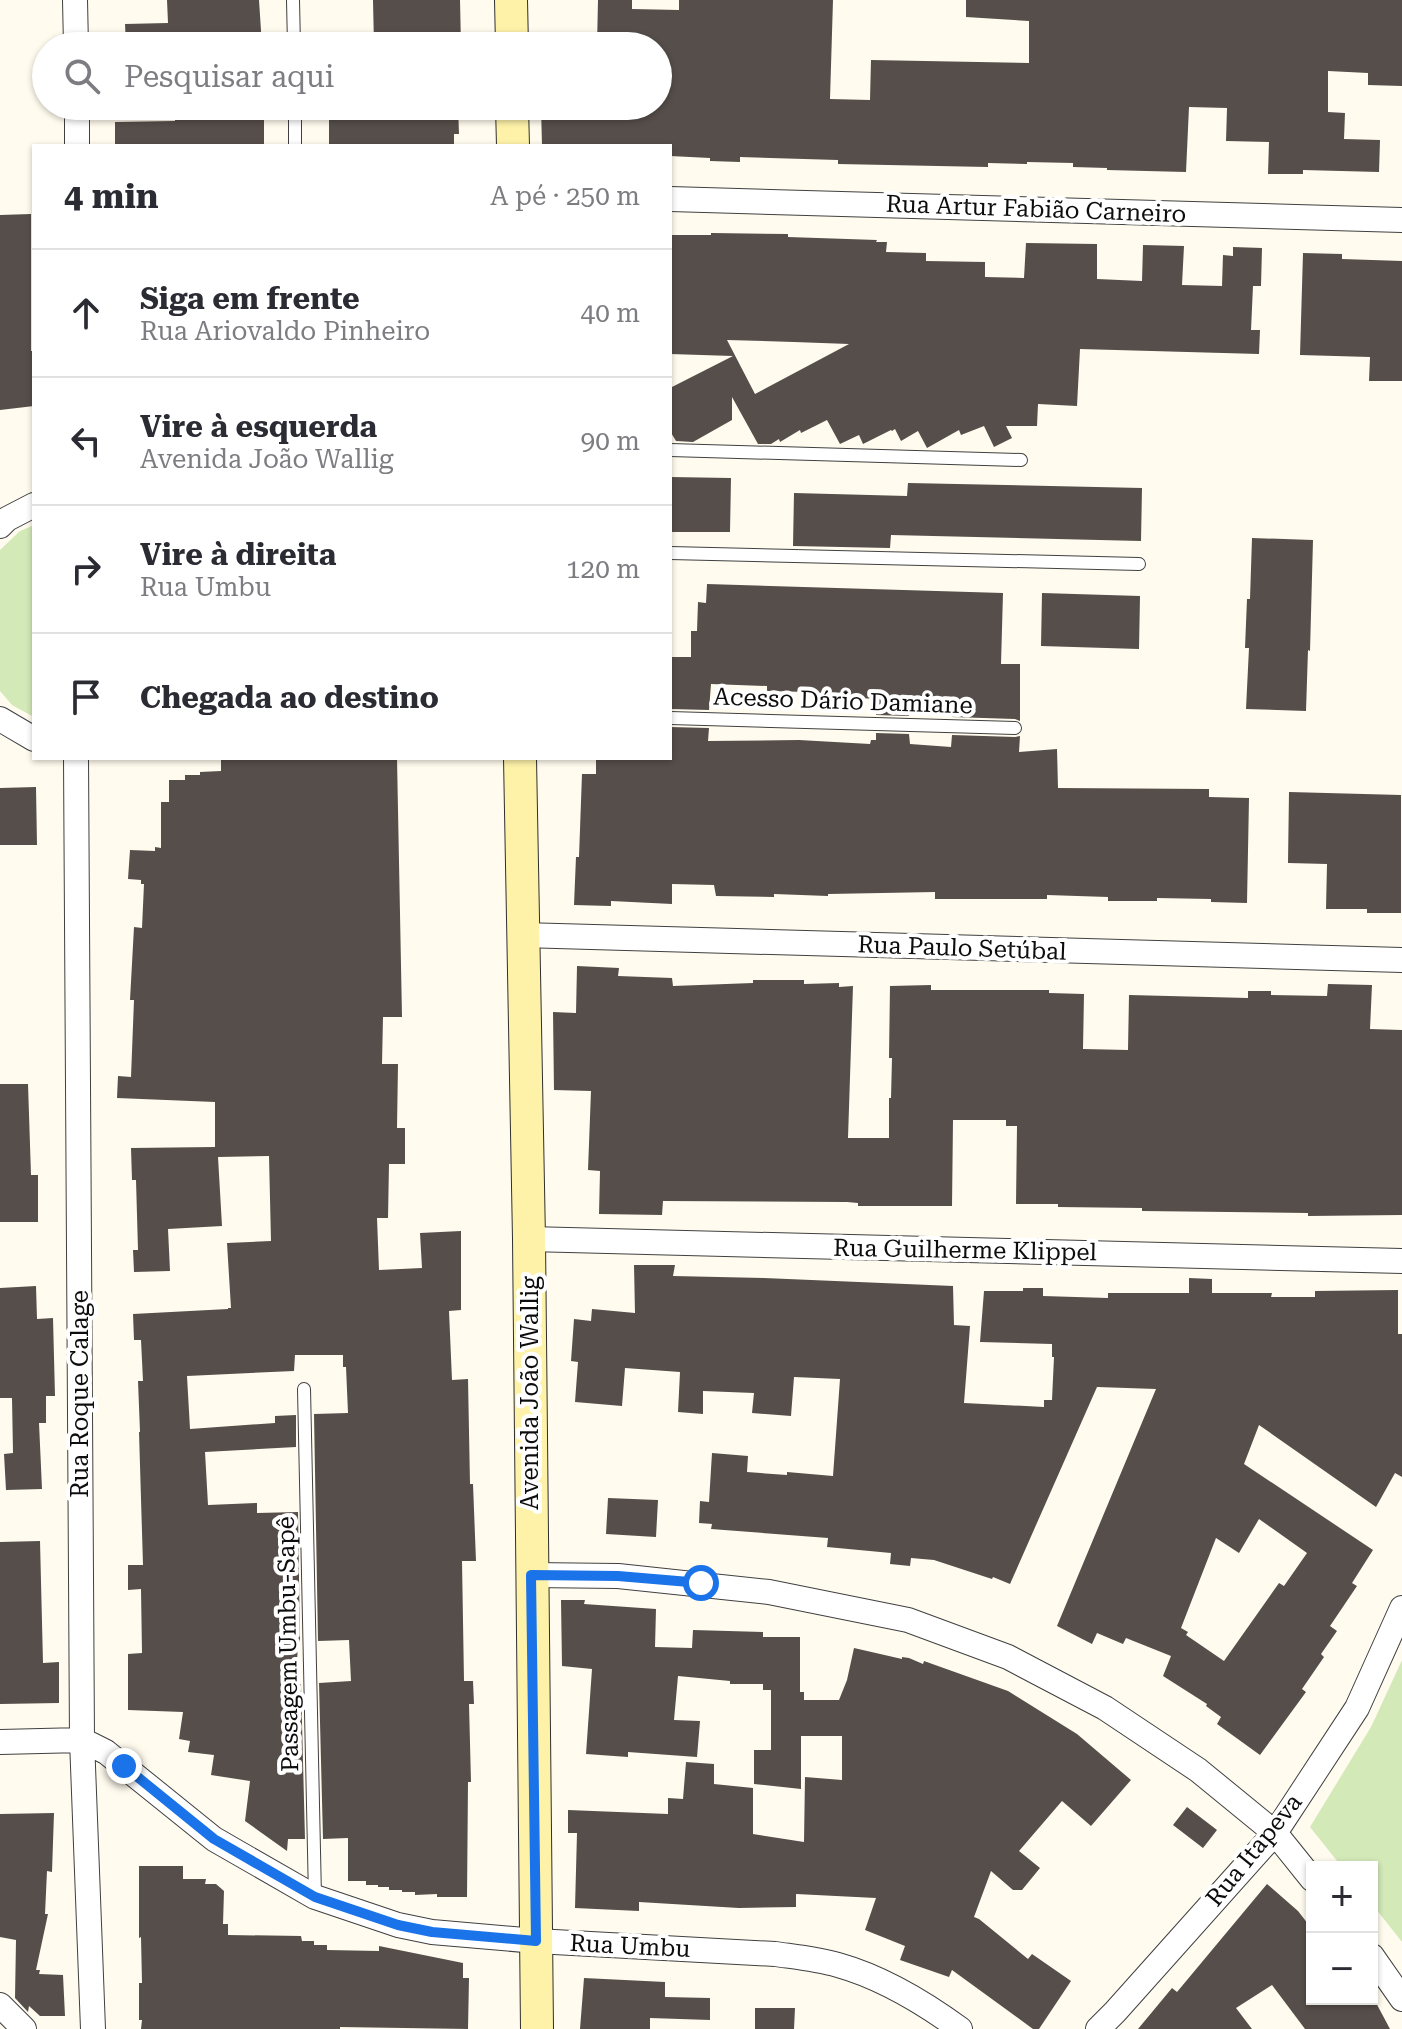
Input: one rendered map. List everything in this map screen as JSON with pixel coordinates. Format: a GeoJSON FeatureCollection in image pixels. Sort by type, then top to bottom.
{"type":"FeatureCollection","features":[{"type":"Feature","properties":{"kind":"main road"},"geometry":{"type":"LineString","coordinates":[[511,0],[512,32]]}},
{"type":"Feature","properties":{"kind":"main road"},"geometry":{"type":"LineString","coordinates":[[512,120],[513,144]]}},
{"type":"Feature","properties":{"kind":"main road","name":"Avenida João Wallig"},"geometry":{"type":"LineString","coordinates":[[520,760],[529,1239],[537,2029]]}},
{"type":"Feature","properties":{"kind":"street"},"geometry":{"type":"LineString","coordinates":[[75,0],[76,32]]}},
{"type":"Feature","properties":{"kind":"street"},"geometry":{"type":"LineString","coordinates":[[77,120],[77,144]]}},
{"type":"Feature","properties":{"kind":"street","name":"Rua Artur Fabião Carneiro"},"geometry":{"type":"LineString","coordinates":[[672,199],[1402,220]]}},
{"type":"Feature","properties":{"kind":"street"},"geometry":{"type":"LineString","coordinates":[[0,526],[32,506]]}},
{"type":"Feature","properties":{"kind":"street"},"geometry":{"type":"LineString","coordinates":[[0,719],[32,738]]}},
{"type":"Feature","properties":{"kind":"street","name":"Rua Roque Calage"},"geometry":{"type":"LineString","coordinates":[[76,760],[82,1740],[93,2029]]}},
{"type":"Feature","properties":{"kind":"street","name":"Rua Paulo Setúbal"},"geometry":{"type":"LineString","coordinates":[[522,935],[1402,960]]}},
{"type":"Feature","properties":{"kind":"street","name":"Rua Guilherme Klippel"},"geometry":{"type":"LineString","coordinates":[[529,1239],[1402,1261]]}},
{"type":"Feature","properties":{"kind":"street"},"geometry":{"type":"LineString","coordinates":[[531,1575],[618,1576],[769,1592],[908,1620],[1008,1657],[1105,1708],[1198,1770],[1275,1833],[1306,1872]]}},
{"type":"Feature","properties":{"kind":"street","name":"Rua Itapeva"},"geometry":{"type":"LineString","coordinates":[[1098,2029],[1275,1833],[1357,1708],[1402,1608]]}},
{"type":"Feature","properties":{"kind":"street"},"geometry":{"type":"LineString","coordinates":[[0,1742],[82,1740]]}},
{"type":"Feature","properties":{"kind":"street","name":"Rua Umbu"},"geometry":{"type":"LineString","coordinates":[[82,1740],[106,1752],[214,1839],[315,1897],[398,1925],[432,1932],[536,1941],[775,1954],[836,1964],[870,1976],[938,2013],[960,2029]]}},
{"type":"Feature","properties":{"kind":"street"},"geometry":{"type":"LineString","coordinates":[[1378,1965],[1402,1999]]}},
{"type":"Feature","properties":{"kind":"street"},"geometry":{"type":"LineString","coordinates":[[0,2005],[24,2029]]}},
{"type":"Feature","properties":{"kind":"lane"},"geometry":{"type":"LineString","coordinates":[[293,0],[294,32]]}},
{"type":"Feature","properties":{"kind":"lane"},"geometry":{"type":"LineString","coordinates":[[295,120],[295,144]]}},
{"type":"Feature","properties":{"kind":"lane"},"geometry":{"type":"LineString","coordinates":[[672,450],[1021,460]]}},
{"type":"Feature","properties":{"kind":"lane"},"geometry":{"type":"LineString","coordinates":[[672,553],[1139,564]]}},
{"type":"Feature","properties":{"kind":"lane","name":"Acesso Dário Damiane"},"geometry":{"type":"LineString","coordinates":[[672,718],[1015,728]]}},
{"type":"Feature","properties":{"kind":"lane","name":"Passagem Umbu-Sapê"},"geometry":{"type":"LineString","coordinates":[[304,1389],[315,1897]]}},
{"type":"Feature","properties":{"kind":"green space"},"geometry":{"type":"Polygon","coordinates":[[[32,526],[32,716],[12,705],[0,691],[0,550],[20,531],[32,526]]]}},
{"type":"Feature","properties":{"kind":"green space"},"geometry":{"type":"Polygon","coordinates":[[[1402,1660],[1402,1942],[1378,1912],[1378,1861],[1337,1861],[1310,1827],[1371,1727],[1402,1660]]]}},
{"type":"Feature","properties":{"kind":"building"},"geometry":{"type":"Polygon","coordinates":[[[167,0],[259,0],[261,32],[125,32],[125,24],[168,23],[167,0]]]}},
{"type":"Feature","properties":{"kind":"building"},"geometry":{"type":"Polygon","coordinates":[[[373,0],[460,0],[461,32],[374,32],[373,0]]]}},
{"type":"Feature","properties":{"kind":"building"},"geometry":{"type":"Polygon","coordinates":[[[598,0],[632,0],[632,9],[679,10],[679,0],[833,0],[830,99],[870,100],[871,60],[1029,63],[1029,21],[966,17],[966,0],[1402,0],[1402,86],[1368,85],[1368,73],[1328,71],[1328,112],[1345,113],[1344,139],[1380,140],[1379,172],[1303,170],[1303,174],[1268,174],[1269,142],[1226,141],[1227,108],[1189,107],[1186,172],[1107,170],[1073,167],[1073,163],[988,163],[988,167],[838,164],[838,160],[740,157],[740,162],[710,161],[710,158],[672,156],[672,144],[542,144],[541,120],[672,120],[672,32],[597,32],[598,0]]]}},
{"type":"Feature","properties":{"kind":"building"},"geometry":{"type":"Polygon","coordinates":[[[264,120],[264,144],[115,144],[115,122],[264,120]]]}},
{"type":"Feature","properties":{"kind":"building"},"geometry":{"type":"Polygon","coordinates":[[[329,120],[458,120],[459,134],[454,134],[454,144],[329,144],[329,120]]]}},
{"type":"Feature","properties":{"kind":"building"},"geometry":{"type":"Polygon","coordinates":[[[31,214],[32,406],[0,410],[0,215],[31,214]]]}},
{"type":"Feature","properties":{"kind":"building"},"geometry":{"type":"Polygon","coordinates":[[[788,234],[788,237],[877,240],[887,242],[886,252],[926,253],[926,261],[985,262],[985,277],[1024,278],[1026,243],[1097,244],[1097,279],[1142,281],[1143,245],[1184,246],[1182,285],[1222,286],[1223,255],[1233,256],[1233,247],[1262,248],[1261,286],[1253,286],[1251,330],[1260,330],[1259,354],[1080,349],[1077,406],[1038,404],[1037,426],[1006,426],[1012,438],[994,447],[984,426],[961,435],[959,430],[927,448],[918,431],[901,441],[895,429],[863,444],[859,435],[840,444],[827,420],[780,442],[779,439],[771,444],[758,444],[732,397],[732,420],[693,442],[676,441],[672,434],[672,387],[733,356],[672,354],[672,235],[788,234]],[[727,340],[755,394],[849,344],[727,340]]]}},
{"type":"Feature","properties":{"kind":"building"},"geometry":{"type":"Polygon","coordinates":[[[1303,253],[1342,254],[1342,259],[1402,261],[1402,381],[1369,381],[1370,357],[1300,355],[1303,253]]]}},
{"type":"Feature","properties":{"kind":"building"},"geometry":{"type":"Polygon","coordinates":[[[672,477],[731,478],[730,532],[672,532],[672,477]]]}},
{"type":"Feature","properties":{"kind":"building"},"geometry":{"type":"Polygon","coordinates":[[[908,483],[1142,488],[1141,541],[891,535],[890,548],[793,546],[794,493],[907,496],[908,483]]]}},
{"type":"Feature","properties":{"kind":"building"},"geometry":{"type":"Polygon","coordinates":[[[1252,538],[1313,540],[1306,711],[1246,709],[1249,648],[1245,648],[1252,538]]]}},
{"type":"Feature","properties":{"kind":"building"},"geometry":{"type":"Polygon","coordinates":[[[707,584],[1003,593],[1001,664],[1020,664],[1020,721],[952,717],[953,697],[910,696],[909,716],[876,715],[876,699],[767,691],[767,686],[711,684],[709,710],[672,709],[672,657],[691,657],[691,631],[697,631],[698,602],[706,603],[707,584]]]}},
{"type":"Feature","properties":{"kind":"building"},"geometry":{"type":"Polygon","coordinates":[[[1042,593],[1140,596],[1139,649],[1041,646],[1042,593]]]}},
{"type":"Feature","properties":{"kind":"building"},"geometry":{"type":"Polygon","coordinates":[[[672,727],[709,728],[708,741],[799,740],[870,744],[871,740],[876,740],[876,733],[909,734],[910,744],[951,747],[952,735],[1020,736],[1019,752],[1057,749],[1058,788],[1209,789],[1209,797],[1249,798],[1247,903],[1157,898],[1157,901],[1108,901],[1108,897],[1047,895],[1047,899],[935,899],[935,892],[716,896],[714,885],[672,884],[672,904],[611,901],[611,906],[574,905],[582,774],[596,774],[596,760],[672,760],[672,727]]]}},
{"type":"Feature","properties":{"kind":"building"},"geometry":{"type":"Polygon","coordinates":[[[221,760],[397,760],[402,1017],[383,1017],[382,1064],[398,1064],[397,1128],[405,1128],[405,1164],[389,1164],[388,1218],[377,1218],[379,1270],[422,1268],[420,1233],[461,1231],[461,1310],[449,1311],[452,1380],[468,1379],[470,1484],[473,1484],[476,1561],[462,1561],[464,1681],[473,1681],[474,1704],[469,1704],[471,1782],[468,1782],[467,1897],[415,1895],[415,1892],[366,1885],[366,1881],[348,1881],[348,1838],[323,1839],[319,1683],[351,1681],[349,1640],[318,1641],[314,1414],[348,1413],[343,1355],[295,1355],[294,1371],[187,1376],[190,1429],[275,1423],[275,1416],[296,1415],[296,1447],[205,1452],[208,1505],[257,1503],[257,1513],[298,1512],[300,1642],[296,1684],[301,1684],[305,1839],[288,1839],[287,1851],[245,1821],[250,1781],[211,1775],[214,1755],[188,1752],[190,1741],[179,1739],[183,1712],[128,1710],[128,1654],[142,1653],[141,1589],[128,1590],[128,1565],[143,1565],[138,1381],[143,1381],[141,1340],[134,1340],[133,1314],[231,1308],[227,1243],[271,1241],[269,1156],[218,1157],[222,1226],[168,1229],[170,1271],[134,1272],[133,1250],[138,1250],[136,1180],[132,1180],[131,1148],[215,1147],[215,1102],[117,1098],[118,1076],[131,1077],[134,1000],[130,1000],[134,927],[142,928],[144,884],[141,880],[128,879],[130,850],[155,851],[155,847],[161,848],[161,802],[169,802],[169,780],[185,780],[185,775],[221,771],[221,760]]]}},
{"type":"Feature","properties":{"kind":"building"},"geometry":{"type":"Polygon","coordinates":[[[36,787],[37,845],[0,845],[0,788],[36,787]]]}},
{"type":"Feature","properties":{"kind":"building"},"geometry":{"type":"Polygon","coordinates":[[[1289,792],[1401,795],[1401,913],[1326,909],[1327,864],[1288,863],[1289,792]]]}},
{"type":"Feature","properties":{"kind":"building"},"geometry":{"type":"Polygon","coordinates":[[[577,966],[619,968],[618,976],[672,978],[673,986],[804,980],[804,984],[839,983],[839,987],[853,986],[848,1138],[889,1138],[892,1058],[889,1058],[890,986],[931,985],[931,990],[1049,990],[1049,993],[1084,994],[1083,1049],[1128,1050],[1129,995],[1248,998],[1248,991],[1271,991],[1271,995],[1327,996],[1328,984],[1372,985],[1370,1029],[1402,1030],[1402,1215],[1308,1216],[1308,1213],[1142,1211],[1142,1208],[1016,1204],[1017,1126],[1006,1126],[1006,1120],[953,1120],[952,1206],[663,1201],[662,1215],[599,1214],[600,1171],[588,1170],[591,1091],[554,1090],[553,1012],[576,1013],[577,966]]]}},
{"type":"Feature","properties":{"kind":"building"},"geometry":{"type":"Polygon","coordinates":[[[0,1084],[28,1084],[31,1175],[38,1175],[38,1222],[0,1222],[0,1084]]]}},
{"type":"Feature","properties":{"kind":"building"},"geometry":{"type":"Polygon","coordinates":[[[634,1265],[675,1265],[673,1276],[953,1286],[954,1325],[970,1326],[964,1403],[1044,1407],[1044,1400],[1052,1400],[1052,1344],[980,1342],[984,1291],[1043,1288],[1043,1296],[1108,1298],[1108,1293],[1189,1293],[1189,1278],[1212,1279],[1212,1293],[1272,1293],[1271,1297],[1315,1297],[1315,1291],[1398,1290],[1398,1334],[1402,1334],[1402,1477],[1395,1473],[1376,1507],[1259,1425],[1244,1464],[1373,1550],[1352,1583],[1357,1586],[1330,1626],[1337,1631],[1302,1689],[1306,1692],[1260,1755],[1217,1724],[1221,1717],[1207,1704],[1163,1676],[1171,1656],[1126,1638],[1123,1644],[1097,1633],[1092,1644],[1057,1626],[1156,1389],[1097,1387],[1010,1584],[934,1560],[911,1558],[910,1566],[890,1564],[891,1553],[827,1547],[828,1538],[711,1529],[712,1524],[699,1523],[700,1501],[709,1502],[712,1453],[748,1456],[747,1472],[833,1476],[840,1379],[794,1377],[791,1416],[752,1413],[754,1393],[703,1391],[703,1414],[678,1412],[680,1372],[625,1368],[622,1406],[575,1402],[578,1362],[571,1361],[574,1319],[591,1321],[592,1309],[635,1313],[634,1265]],[[1259,1519],[1239,1553],[1216,1538],[1181,1628],[1188,1632],[1186,1635],[1224,1661],[1279,1583],[1284,1586],[1307,1553],[1259,1519]]]}},
{"type":"Feature","properties":{"kind":"building"},"geometry":{"type":"Polygon","coordinates":[[[36,1286],[37,1319],[53,1318],[55,1396],[46,1396],[46,1423],[39,1423],[42,1489],[6,1490],[4,1454],[13,1453],[12,1398],[0,1398],[0,1288],[36,1286]]]}},
{"type":"Feature","properties":{"kind":"building"},"geometry":{"type":"Polygon","coordinates":[[[608,1498],[658,1500],[656,1537],[606,1534],[608,1498]]]}},
{"type":"Feature","properties":{"kind":"building"},"geometry":{"type":"Polygon","coordinates":[[[40,1541],[43,1663],[59,1662],[59,1703],[0,1704],[0,1542],[40,1541]]]}},
{"type":"Feature","properties":{"kind":"building"},"geometry":{"type":"Polygon","coordinates":[[[561,1600],[656,1609],[655,1647],[692,1648],[693,1630],[763,1632],[763,1637],[800,1637],[800,1692],[804,1692],[804,1700],[839,1700],[854,1648],[909,1658],[923,1664],[924,1661],[1008,1691],[1077,1734],[1131,1780],[1091,1826],[1062,1801],[1019,1851],[1040,1868],[1022,1890],[1013,1890],[991,1871],[974,1917],[1028,1959],[1032,1954],[1071,1981],[1039,2029],[1033,2029],[952,1970],[949,1977],[900,1960],[905,1946],[865,1930],[876,1898],[796,1894],[796,1907],[739,1908],[639,1902],[639,1911],[575,1908],[577,1833],[568,1833],[568,1810],[668,1814],[668,1798],[683,1799],[686,1762],[714,1764],[714,1784],[753,1788],[753,1834],[804,1842],[805,1777],[842,1780],[842,1736],[801,1736],[801,1789],[754,1784],[754,1750],[771,1750],[771,1690],[763,1690],[763,1684],[730,1684],[730,1681],[678,1676],[674,1720],[700,1721],[697,1757],[628,1752],[628,1757],[586,1754],[592,1669],[562,1666],[561,1600]]]}},
{"type":"Feature","properties":{"kind":"building"},"geometry":{"type":"Polygon","coordinates":[[[1187,1807],[1217,1830],[1203,1848],[1173,1825],[1187,1807]]]}},
{"type":"Feature","properties":{"kind":"building"},"geometry":{"type":"Polygon","coordinates":[[[54,1813],[52,1872],[47,1871],[45,1914],[48,1914],[36,1970],[40,1970],[39,1974],[63,1975],[65,2016],[40,2016],[29,2006],[28,2012],[15,1998],[16,1940],[0,1937],[0,1814],[54,1813]]]}},
{"type":"Feature","properties":{"kind":"building"},"geometry":{"type":"Polygon","coordinates":[[[139,1866],[183,1866],[183,1879],[206,1879],[205,1884],[216,1884],[224,1891],[223,1924],[228,1924],[228,1935],[301,1936],[302,1941],[327,1945],[327,1950],[379,1951],[379,1946],[463,1963],[463,1978],[469,1978],[468,2029],[141,2029],[139,1866]]]}},
{"type":"Feature","properties":{"kind":"building"},"geometry":{"type":"Polygon","coordinates":[[[1267,1884],[1306,1921],[1306,2005],[1377,2005],[1390,2029],[1305,2029],[1272,1985],[1236,2008],[1252,2029],[1138,2029],[1172,1988],[1177,1992],[1267,1884]]]}},
{"type":"Feature","properties":{"kind":"building"},"geometry":{"type":"Polygon","coordinates":[[[584,1978],[665,1982],[665,1997],[710,1998],[710,2020],[650,2018],[650,2029],[580,2029],[584,1978]]]}},
{"type":"Feature","properties":{"kind":"building"},"geometry":{"type":"Polygon","coordinates":[[[755,2008],[795,2008],[794,2029],[755,2029],[755,2008]]]}},
{"type":"Feature","properties":{"kind":"route"},"geometry":{"type":"LineString","coordinates":[[124,1766],[214,1839],[315,1897],[398,1925],[432,1932],[536,1941],[531,1575],[618,1576],[701,1583]]}}]}
